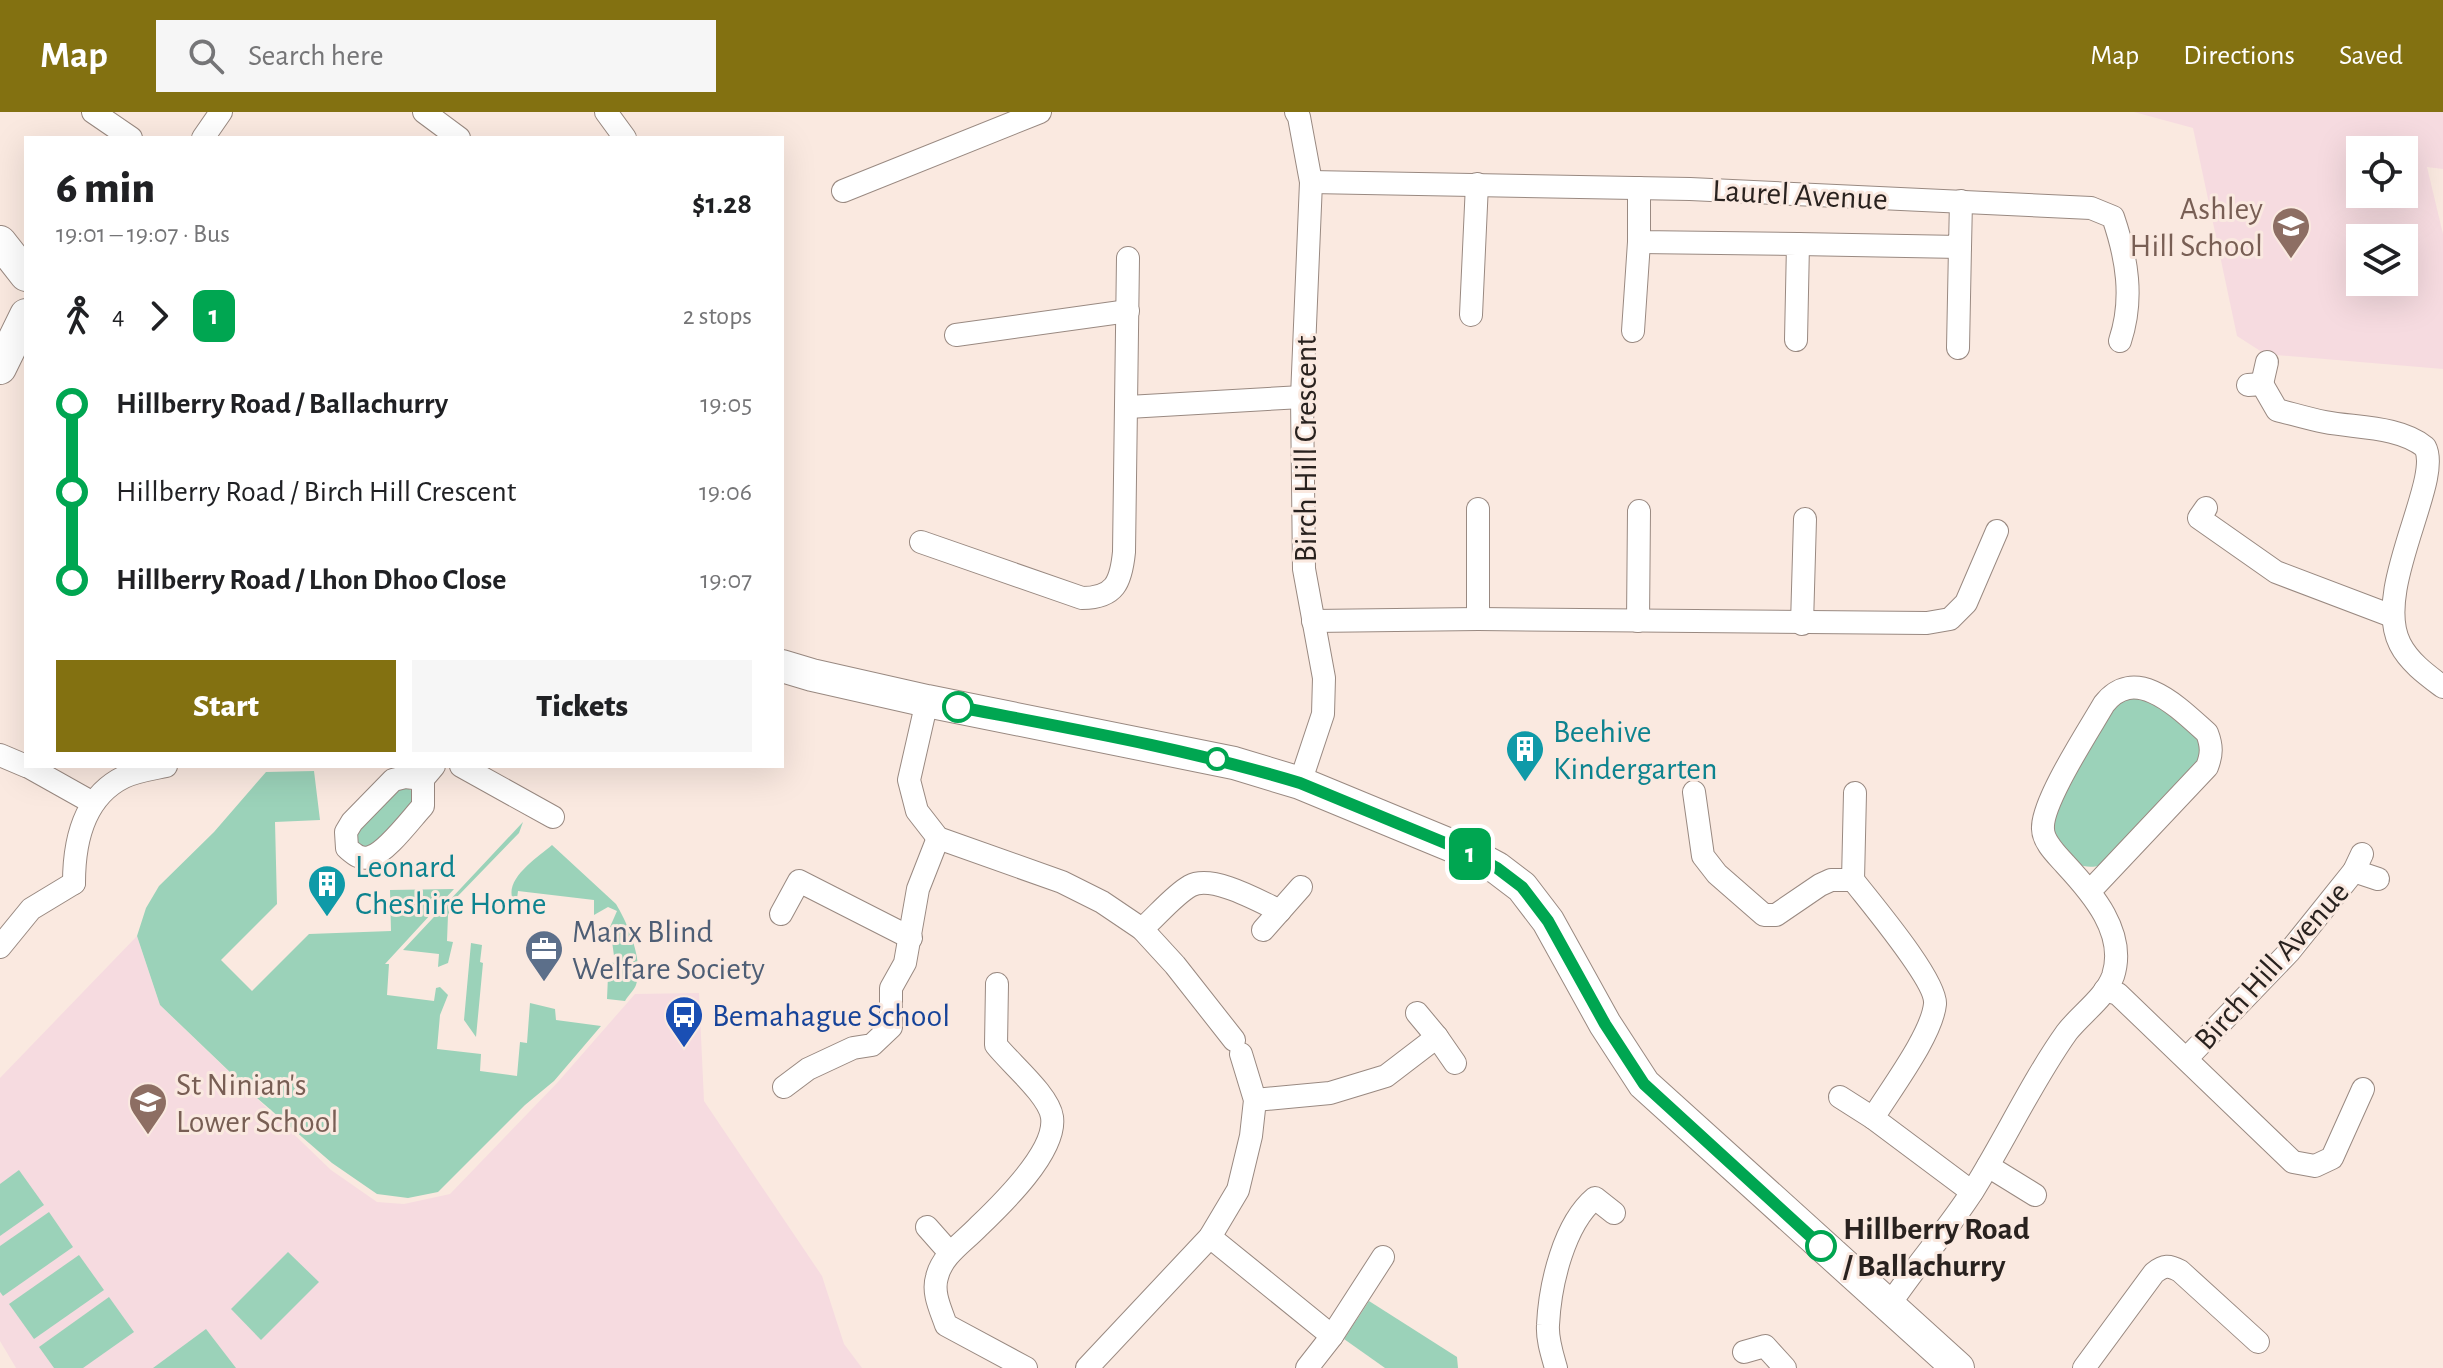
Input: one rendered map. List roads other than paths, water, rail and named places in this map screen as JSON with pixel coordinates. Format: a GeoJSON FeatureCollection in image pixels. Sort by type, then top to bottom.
{"type":"FeatureCollection","features":[{"type":"Feature","properties":{"kind":"highway"},"geometry":{"type":"LineString","coordinates":[[0,242],[24,272]]}},
{"type":"Feature","properties":{"kind":"highway"},"geometry":{"type":"LineString","coordinates":[[0,368],[24,319]]}},
{"type":"Feature","properties":{"kind":"highway"},"geometry":{"type":"LineString","coordinates":[[784,667],[927,701],[1234,763],[1300,783],[1467,852],[1497,868],[1522,887],[1548,921],[1605,1024],[1644,1084],[1958,1368]]}},
{"type":"Feature","properties":{"kind":"street"},"geometry":{"type":"LineString","coordinates":[[93,112],[128,136]]}},
{"type":"Feature","properties":{"kind":"street"},"geometry":{"type":"LineString","coordinates":[[204,136],[221,112]]}},
{"type":"Feature","properties":{"kind":"street"},"geometry":{"type":"LineString","coordinates":[[424,112],[456,136]]}},
{"type":"Feature","properties":{"kind":"street"},"geometry":{"type":"LineString","coordinates":[[606,112],[624,136]]}},
{"type":"Feature","properties":{"kind":"street"},"geometry":{"type":"LineString","coordinates":[[843,191],[1040,112]]}},
{"type":"Feature","properties":{"kind":"street","name":"Birch Hill Crescent"},"geometry":{"type":"LineString","coordinates":[[1296,112],[1311,182],[1302,397],[1304,569],[1324,678],[1323,714],[1300,783]]}},
{"type":"Feature","properties":{"kind":"street","name":"Laurel Avenue"},"geometry":{"type":"LineString","coordinates":[[1311,182],[1639,188],[2091,208],[2113,217],[2121,242],[2129,292],[2120,341]]}},
{"type":"Feature","properties":{"kind":"street"},"geometry":{"type":"LineString","coordinates":[[1471,315],[1477,184]]}},
{"type":"Feature","properties":{"kind":"street"},"geometry":{"type":"LineString","coordinates":[[1633,331],[1639,188]]}},
{"type":"Feature","properties":{"kind":"street"},"geometry":{"type":"LineString","coordinates":[[1958,348],[1961,201]]}},
{"type":"Feature","properties":{"kind":"street","name":"Laurel Avenue"},"geometry":{"type":"LineString","coordinates":[[1639,242],[1960,247]]}},
{"type":"Feature","properties":{"kind":"street","name":"Laurel Avenue"},"geometry":{"type":"LineString","coordinates":[[1796,340],[1798,244]]}},
{"type":"Feature","properties":{"kind":"street"},"geometry":{"type":"LineString","coordinates":[[921,542],[1082,598],[1096,598],[1110,592],[1122,573],[1128,407],[1128,258]]}},
{"type":"Feature","properties":{"kind":"street"},"geometry":{"type":"LineString","coordinates":[[956,335],[1128,311]]}},
{"type":"Feature","properties":{"kind":"street"},"geometry":{"type":"LineString","coordinates":[[2259,377],[2277,410],[2324,422],[2394,433],[2419,443],[2432,456],[2436,484],[2414,541],[2392,616],[2399,643],[2413,663],[2443,687]]}},
{"type":"Feature","properties":{"kind":"street"},"geometry":{"type":"LineString","coordinates":[[1128,407],[1302,397]]}},
{"type":"Feature","properties":{"kind":"street"},"geometry":{"type":"LineString","coordinates":[[2206,508],[2199,518],[2276,572],[2392,616]]}},
{"type":"Feature","properties":{"kind":"street"},"geometry":{"type":"LineString","coordinates":[[1478,509],[1478,619]]}},
{"type":"Feature","properties":{"kind":"street"},"geometry":{"type":"LineString","coordinates":[[1638,621],[1639,511]]}},
{"type":"Feature","properties":{"kind":"street"},"geometry":{"type":"LineString","coordinates":[[1802,624],[1805,519]]}},
{"type":"Feature","properties":{"kind":"street"},"geometry":{"type":"LineString","coordinates":[[1313,621],[1478,619],[1927,623],[1950,619],[1966,603],[1997,531]]}},
{"type":"Feature","properties":{"kind":"street"},"geometry":{"type":"LineString","coordinates":[[1888,1307],[1972,1192],[2067,1032],[2105,990],[2113,976],[2113,936],[2090,891],[2053,850],[2042,830],[2048,805],[2112,693],[2132,686],[2150,689],[2207,733],[2212,755],[2207,767],[2090,891]]}},
{"type":"Feature","properties":{"kind":"street"},"geometry":{"type":"LineString","coordinates":[[927,701],[909,780],[917,811],[938,838],[1062,882],[1102,902],[1142,929],[1175,965],[1238,1047],[1255,1100],[1251,1136],[1238,1190],[1210,1237],[1087,1368]]}},
{"type":"Feature","properties":{"kind":"street"},"geometry":{"type":"LineString","coordinates":[[0,755],[24,765]]}},
{"type":"Feature","properties":{"kind":"street"},"geometry":{"type":"LineString","coordinates":[[30,768],[93,803]]}},
{"type":"Feature","properties":{"kind":"street"},"geometry":{"type":"LineString","coordinates":[[0,947],[31,909],[80,886],[76,842],[93,803],[125,777],[159,768]]}},
{"type":"Feature","properties":{"kind":"street"},"geometry":{"type":"LineString","coordinates":[[465,768],[553,817]]}},
{"type":"Feature","properties":{"kind":"street"},"geometry":{"type":"LineString","coordinates":[[1694,792],[1703,856],[1717,874],[1764,915],[1776,915],[1831,880],[1853,880]]}},
{"type":"Feature","properties":{"kind":"street"},"geometry":{"type":"LineString","coordinates":[[1855,793],[1853,880],[1927,979],[1936,1000],[1930,1024],[1873,1118]]}},
{"type":"Feature","properties":{"kind":"street"},"geometry":{"type":"LineString","coordinates":[[784,1087],[808,1069],[853,1048],[872,1045],[891,1027],[891,988],[905,963],[918,889],[938,838]]}},
{"type":"Feature","properties":{"kind":"street","name":"Birch Hill Avenue"},"geometry":{"type":"LineString","coordinates":[[2187,1058],[2289,952],[2358,863],[2378,879]]}},
{"type":"Feature","properties":{"kind":"street"},"geometry":{"type":"LineString","coordinates":[[781,914],[799,881],[911,938]]}},
{"type":"Feature","properties":{"kind":"street"},"geometry":{"type":"LineString","coordinates":[[1142,929],[1191,885],[1208,883],[1238,891],[1280,911]]}},
{"type":"Feature","properties":{"kind":"street"},"geometry":{"type":"LineString","coordinates":[[1263,930],[1301,887]]}},
{"type":"Feature","properties":{"kind":"street"},"geometry":{"type":"LineString","coordinates":[[997,984],[996,1045],[1043,1098],[1052,1117],[1048,1141],[1035,1165],[950,1253],[937,1277],[936,1298],[946,1325],[1026,1368]]}},
{"type":"Feature","properties":{"kind":"street","name":"Birch Hill Avenue"},"geometry":{"type":"LineString","coordinates":[[2105,990],[2118,994],[2293,1162],[2315,1166],[2332,1158],[2363,1089]]}},
{"type":"Feature","properties":{"kind":"street"},"geometry":{"type":"LineString","coordinates":[[1417,1013],[1455,1063]]}},
{"type":"Feature","properties":{"kind":"street"},"geometry":{"type":"LineString","coordinates":[[1255,1100],[1330,1093],[1386,1076],[1437,1037]]}},
{"type":"Feature","properties":{"kind":"street"},"geometry":{"type":"LineString","coordinates":[[1840,1097],[1972,1192]]}},
{"type":"Feature","properties":{"kind":"street"},"geometry":{"type":"LineString","coordinates":[[1988,1166],[2035,1195]]}},
{"type":"Feature","properties":{"kind":"street"},"geometry":{"type":"LineString","coordinates":[[1556,1368],[1548,1326],[1555,1280],[1570,1228],[1583,1208],[1595,1198],[1614,1213]]}},
{"type":"Feature","properties":{"kind":"street"},"geometry":{"type":"LineString","coordinates":[[927,1227],[950,1253]]}},
{"type":"Feature","properties":{"kind":"street"},"geometry":{"type":"LineString","coordinates":[[1210,1237],[1332,1336]]}},
{"type":"Feature","properties":{"kind":"street"},"geometry":{"type":"LineString","coordinates":[[1307,1368],[1332,1336],[1383,1257]]}},
{"type":"Feature","properties":{"kind":"street"},"geometry":{"type":"LineString","coordinates":[[2084,1368],[2162,1266],[2171,1266],[2180,1271],[2259,1342]]}},
{"type":"Feature","properties":{"kind":"street"},"geometry":{"type":"LineString","coordinates":[[1744,1352],[1765,1346],[1785,1368]]}},
{"type":"Feature","properties":{"kind":"place","name":"Ashley Hill School"},"geometry":{"type":"Point","coordinates":[2291,260]}},
{"type":"Feature","properties":{"kind":"place","name":"Beehive Kindergarten"},"geometry":{"type":"Point","coordinates":[1525,783]}},
{"type":"Feature","properties":{"kind":"place","name":"Leonard Cheshire Home"},"geometry":{"type":"Point","coordinates":[327,918]}},
{"type":"Feature","properties":{"kind":"place","name":"Manx Blind Welfare Society"},"geometry":{"type":"Point","coordinates":[544,983]}},
{"type":"Feature","properties":{"kind":"place","name":"Bemahague School"},"geometry":{"type":"Point","coordinates":[684,1049]}},
{"type":"Feature","properties":{"kind":"place","name":"St Ninian's Lower School"},"geometry":{"type":"Point","coordinates":[148,1136]}},
{"type":"Feature","properties":{"kind":"place","name":"Hillberry Road / Ballachurry"},"geometry":{"type":"Point","coordinates":[1821,1246]}}]}
